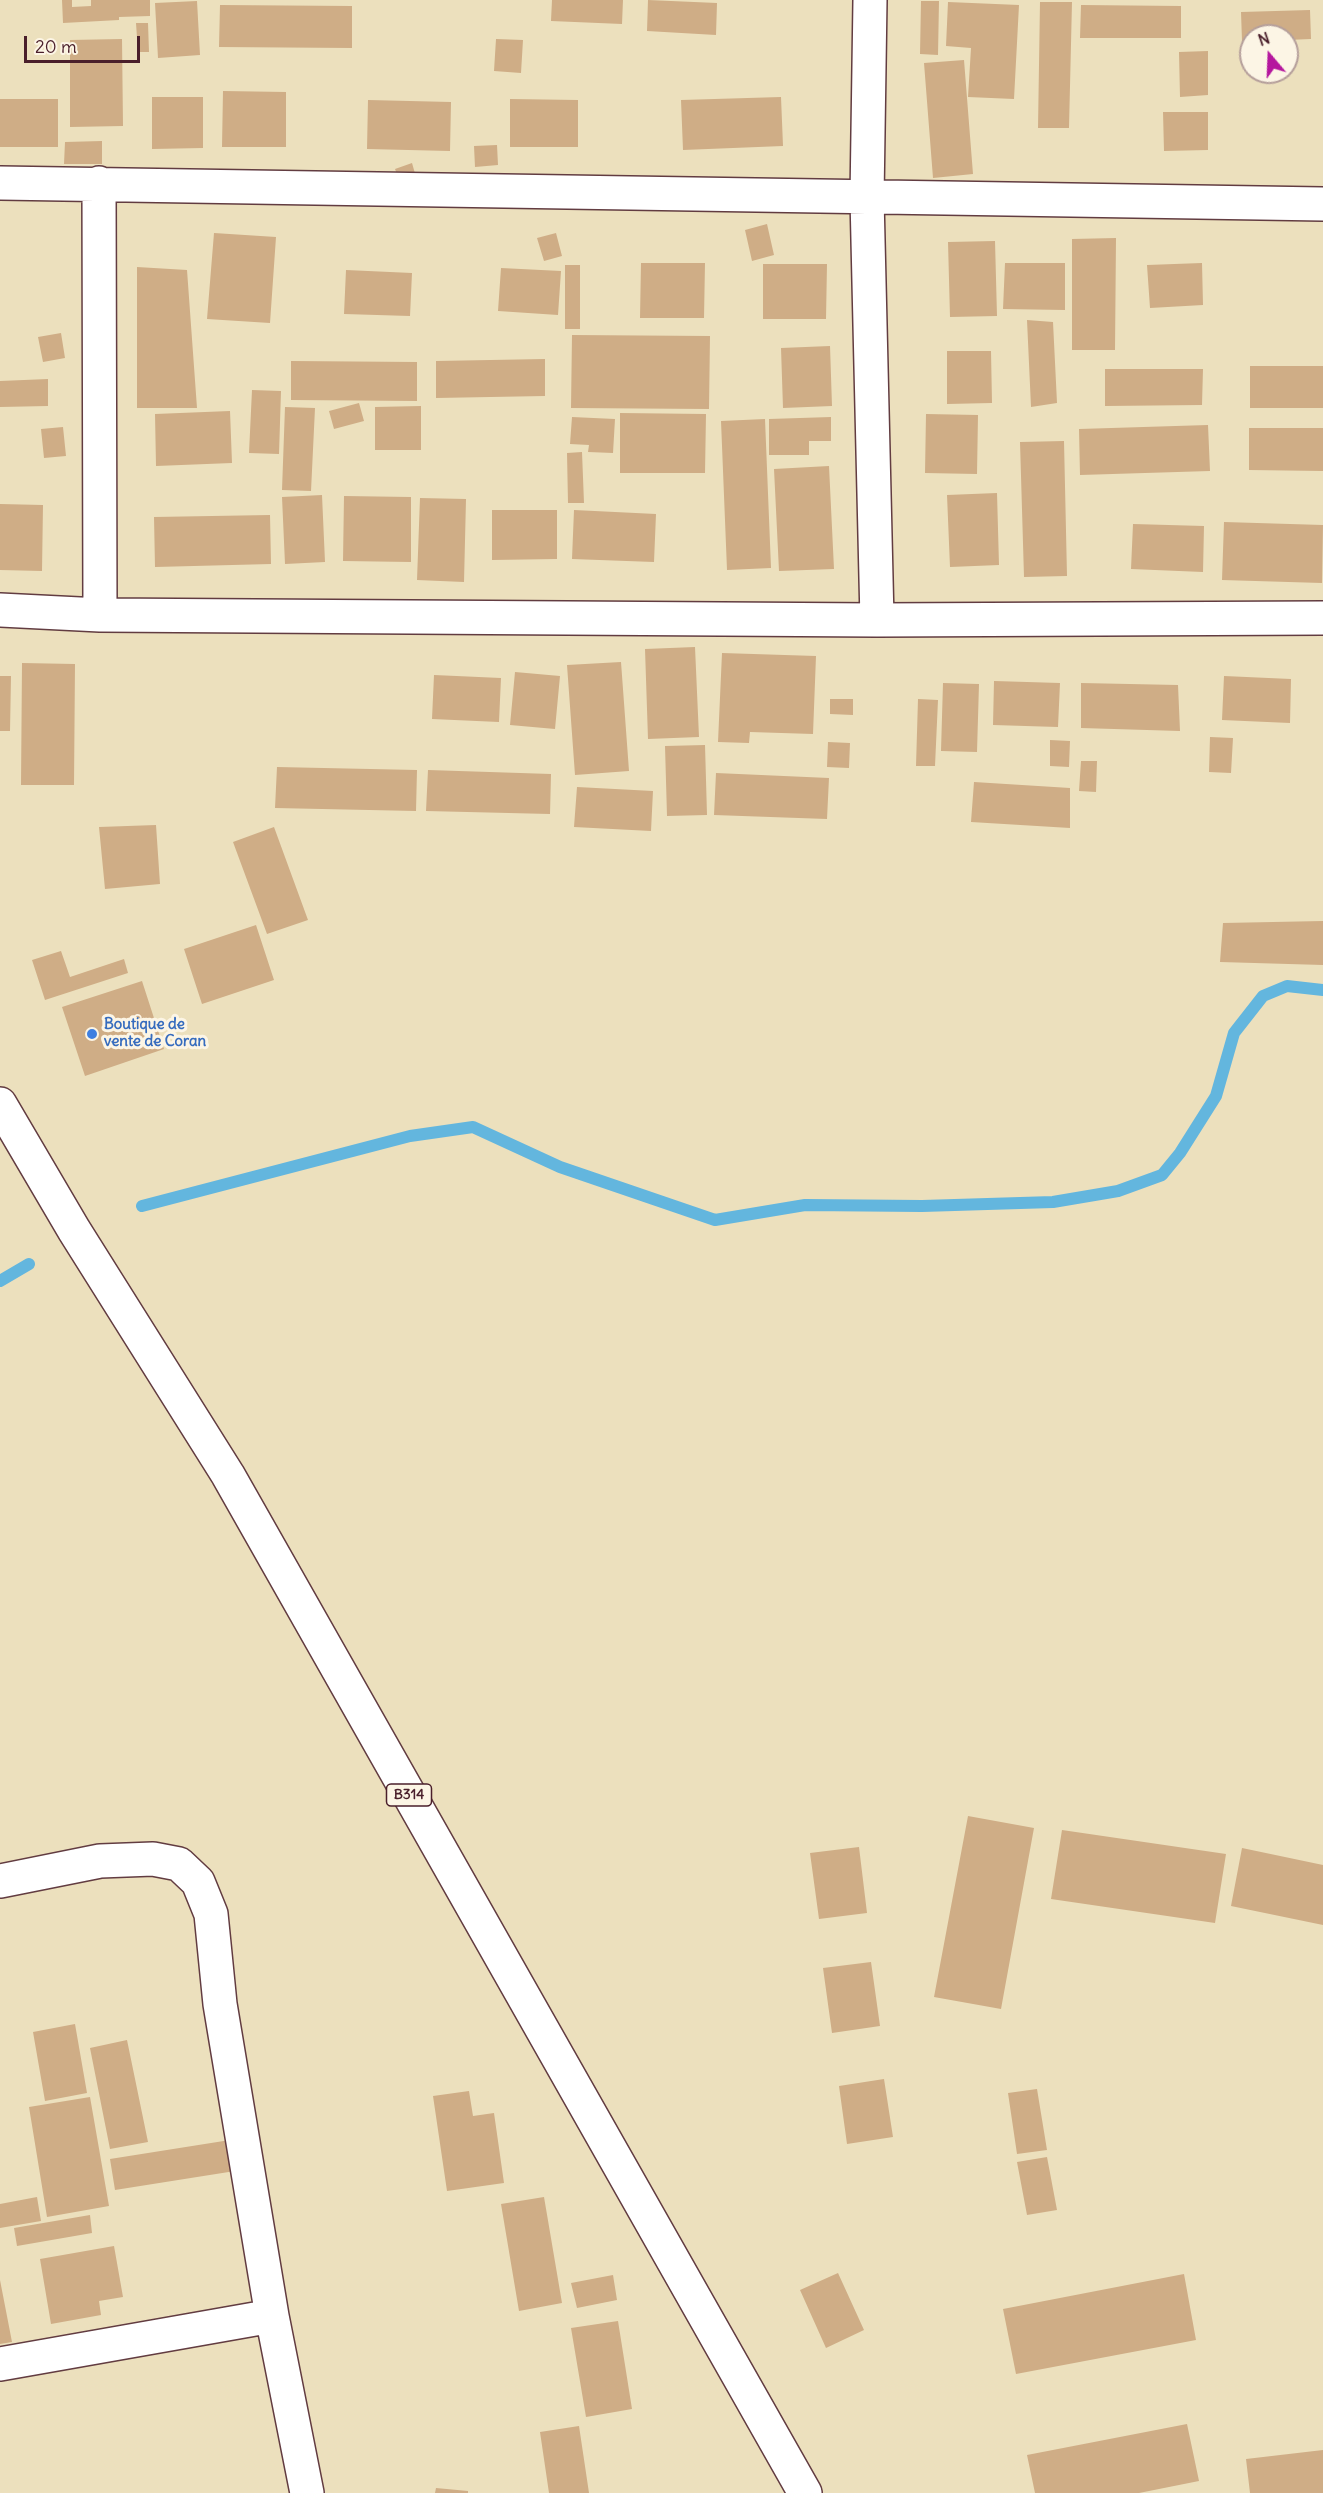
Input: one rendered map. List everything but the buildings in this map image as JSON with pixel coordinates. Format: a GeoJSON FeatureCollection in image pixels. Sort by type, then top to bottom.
{"type":"FeatureCollection","features":[{"type":"Feature","properties":{"kind":"street"},"geometry":{"type":"LineString","coordinates":[[870,0],[867,198],[877,620]]}},
{"type":"Feature","properties":{"kind":"street"},"geometry":{"type":"LineString","coordinates":[[0,183],[1323,204]]}},
{"type":"Feature","properties":{"kind":"street"},"geometry":{"type":"LineString","coordinates":[[99,183],[100,615]]}},
{"type":"Feature","properties":{"kind":"street"},"geometry":{"type":"LineString","coordinates":[[0,610],[100,615],[877,620],[1323,618]]}},
{"type":"Feature","properties":{"kind":"street","name":"B314"},"geometry":{"type":"LineString","coordinates":[[0,1104],[74,1230],[234,1486],[805,2493]]}},
{"type":"Feature","properties":{"kind":"street"},"geometry":{"type":"LineString","coordinates":[[0,1881],[100,1861],[153,1859],[179,1864],[198,1882],[211,1914],[220,2004],[272,2316],[307,2493]]}},
{"type":"Feature","properties":{"kind":"street"},"geometry":{"type":"LineString","coordinates":[[0,2364],[272,2316]]}},
{"type":"Feature","properties":{"kind":"waterway"},"geometry":{"type":"LineString","coordinates":[[142,1206],[410,1136],[473,1127],[560,1167],[715,1220],[805,1205],[922,1206],[1053,1202],[1118,1191],[1162,1175],[1180,1153],[1216,1096],[1234,1033],[1263,996],[1287,986],[1323,990]]}},
{"type":"Feature","properties":{"kind":"waterway"},"geometry":{"type":"LineString","coordinates":[[0,1281],[29,1264]]}},
{"type":"Feature","properties":{"kind":"place","name":"Boutique de vente de Coran"},"geometry":{"type":"Point","coordinates":[92,1034]}}]}
